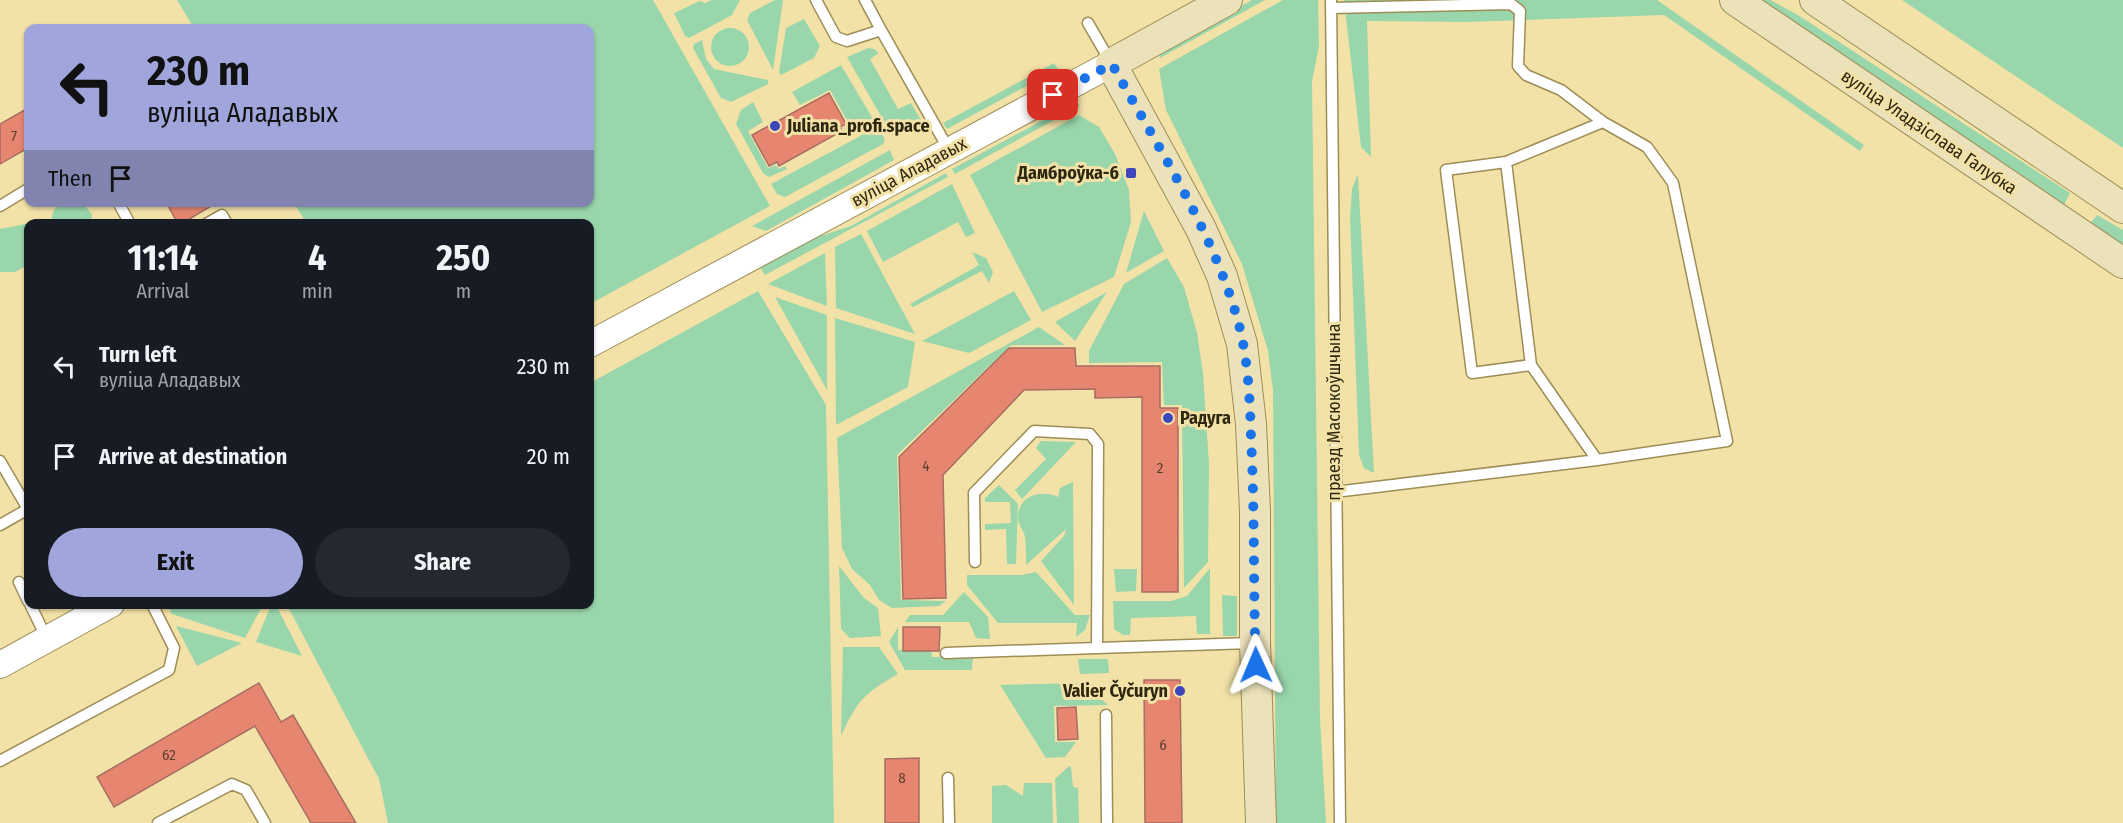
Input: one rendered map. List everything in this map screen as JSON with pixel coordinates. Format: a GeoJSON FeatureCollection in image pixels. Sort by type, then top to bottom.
{"type":"FeatureCollection","features":[{"type":"Feature","properties":{"kind":"main road","name":"вуліца Аладавых"},"geometry":{"type":"LineString","coordinates":[[1112,64],[1227,0]]}},
{"type":"Feature","properties":{"kind":"main road","name":"вуліца Уладзіслава Галубка"},"geometry":{"type":"LineString","coordinates":[[1735,0],[2123,263]]}},
{"type":"Feature","properties":{"kind":"main road"},"geometry":{"type":"LineString","coordinates":[[1815,0],[2123,208]]}},
{"type":"Feature","properties":{"kind":"main road"},"geometry":{"type":"LineString","coordinates":[[1112,64],[1202,229],[1238,321],[1247,375],[1255,511],[1255,643],[1261,823]]}},
{"type":"Feature","properties":{"kind":"street","name":"вуліца Аладавых"},"geometry":{"type":"LineString","coordinates":[[594,342],[1112,64]]}},
{"type":"Feature","properties":{"kind":"street"},"geometry":{"type":"LineString","coordinates":[[0,665],[102,609]]}},
{"type":"Feature","properties":{"kind":"lane"},"geometry":{"type":"LineString","coordinates":[[816,0],[836,37],[847,41],[881,30]]}},
{"type":"Feature","properties":{"kind":"lane"},"geometry":{"type":"LineString","coordinates":[[865,0],[949,151]]}},
{"type":"Feature","properties":{"kind":"lane"},"geometry":{"type":"LineString","coordinates":[[1331,4],[1511,4],[1520,12],[1518,66],[1526,75],[1560,90],[1603,122],[1647,147],[1673,183],[1727,441],[1597,460],[1335,492]]}},
{"type":"Feature","properties":{"kind":"lane","name":"праезд Масюкоўшчына"},"geometry":{"type":"LineString","coordinates":[[1331,4],[1340,823]]}},
{"type":"Feature","properties":{"kind":"lane"},"geometry":{"type":"LineString","coordinates":[[1088,23],[1112,64]]}},
{"type":"Feature","properties":{"kind":"lane"},"geometry":{"type":"LineString","coordinates":[[1531,365],[1472,373],[1446,170],[1506,162],[1603,122]]}},
{"type":"Feature","properties":{"kind":"lane"},"geometry":{"type":"LineString","coordinates":[[1506,162],[1531,365],[1597,460]]}},
{"type":"Feature","properties":{"kind":"lane"},"geometry":{"type":"LineString","coordinates":[[0,206],[24,191]]}},
{"type":"Feature","properties":{"kind":"lane"},"geometry":{"type":"LineString","coordinates":[[975,562],[974,493],[1034,431],[1090,434],[1098,444],[1097,648]]}},
{"type":"Feature","properties":{"kind":"lane"},"geometry":{"type":"LineString","coordinates":[[0,461],[24,502]]}},
{"type":"Feature","properties":{"kind":"lane"},"geometry":{"type":"LineString","coordinates":[[0,525],[24,511]]}},
{"type":"Feature","properties":{"kind":"lane"},"geometry":{"type":"LineString","coordinates":[[19,582],[24,592]]}},
{"type":"Feature","properties":{"kind":"lane"},"geometry":{"type":"LineString","coordinates":[[32,609],[48,639]]}},
{"type":"Feature","properties":{"kind":"lane"},"geometry":{"type":"LineString","coordinates":[[0,761],[169,670],[174,648],[154,609]]}},
{"type":"Feature","properties":{"kind":"lane"},"geometry":{"type":"LineString","coordinates":[[946,653],[1255,643]]}},
{"type":"Feature","properties":{"kind":"lane"},"geometry":{"type":"LineString","coordinates":[[1106,715],[1107,823]]}},
{"type":"Feature","properties":{"kind":"lane"},"geometry":{"type":"LineString","coordinates":[[948,778],[949,823]]}},
{"type":"Feature","properties":{"kind":"lane"},"geometry":{"type":"LineString","coordinates":[[158,823],[232,784],[246,790],[265,823]]}},
{"type":"Feature","properties":{"kind":"green space"},"geometry":{"type":"Polygon","coordinates":[[[177,0],[653,0],[770,206],[594,302],[594,219],[304,219],[296,207],[594,207],[594,24],[192,24],[177,0]]]}},
{"type":"Feature","properties":{"kind":"green space"},"geometry":{"type":"Polygon","coordinates":[[[712,0],[740,0],[732,15],[689,38],[685,36],[674,13],[700,1],[705,3],[712,0]]]}},
{"type":"Feature","properties":{"kind":"green space"},"geometry":{"type":"Polygon","coordinates":[[[775,0],[783,0],[773,70],[747,20],[750,13],[775,0]]]}},
{"type":"Feature","properties":{"kind":"green space"},"geometry":{"type":"Polygon","coordinates":[[[1252,0],[1265,0],[1160,58],[1159,52],[1252,0]]]}},
{"type":"Feature","properties":{"kind":"green space"},"geometry":{"type":"Polygon","coordinates":[[[1283,0],[1318,0],[1319,46],[1312,81],[1320,719],[1326,823],[1276,823],[1273,391],[1268,351],[1242,264],[1166,110],[1159,69],[1283,0]]]}},
{"type":"Feature","properties":{"kind":"green space"},"geometry":{"type":"Polygon","coordinates":[[[1344,0],[1657,0],[1864,145],[1860,151],[1664,15],[1466,22],[1367,21],[1371,157],[1361,147],[1344,0]]]}},
{"type":"Feature","properties":{"kind":"green space"},"geometry":{"type":"Polygon","coordinates":[[[1755,0],[1770,0],[1798,15],[2070,193],[2063,207],[1755,0]]]}},
{"type":"Feature","properties":{"kind":"green space"},"geometry":{"type":"Polygon","coordinates":[[[1902,0],[2123,0],[2123,148],[1902,0]]]}},
{"type":"Feature","properties":{"kind":"green space"},"geometry":{"type":"Polygon","coordinates":[[[804,19],[820,46],[814,58],[781,75],[779,72],[786,28],[804,19]]]}},
{"type":"Feature","properties":{"kind":"green space"},"geometry":{"type":"Polygon","coordinates":[[[730,28],[744,33],[749,47],[744,61],[730,66],[716,61],[711,47],[716,33],[730,28]]]}},
{"type":"Feature","properties":{"kind":"green space"},"geometry":{"type":"Polygon","coordinates":[[[702,40],[706,59],[714,69],[768,80],[768,84],[731,102],[721,98],[693,48],[694,44],[702,40]]]}},
{"type":"Feature","properties":{"kind":"green space"},"geometry":{"type":"Polygon","coordinates":[[[868,48],[879,53],[870,59],[898,109],[911,103],[922,122],[893,137],[847,57],[868,48]]]}},
{"type":"Feature","properties":{"kind":"green space"},"geometry":{"type":"Polygon","coordinates":[[[1054,63],[1058,69],[947,129],[943,123],[1054,63]]]}},
{"type":"Feature","properties":{"kind":"green space"},"geometry":{"type":"Polygon","coordinates":[[[841,65],[873,119],[847,134],[844,128],[849,124],[830,90],[800,105],[792,92],[841,65]]]}},
{"type":"Feature","properties":{"kind":"green space"},"geometry":{"type":"Polygon","coordinates":[[[753,102],[763,122],[748,131],[768,168],[776,165],[778,169],[785,166],[787,169],[769,177],[763,173],[736,124],[741,110],[753,102]]]}},
{"type":"Feature","properties":{"kind":"green space"},"geometry":{"type":"Polygon","coordinates":[[[1077,102],[1080,106],[955,174],[952,169],[1077,102]]]}},
{"type":"Feature","properties":{"kind":"green space"},"geometry":{"type":"Polygon","coordinates":[[[1079,115],[1099,127],[1115,154],[1129,190],[1131,222],[1114,277],[1042,312],[970,175],[1079,115]]]}},
{"type":"Feature","properties":{"kind":"green space"},"geometry":{"type":"Polygon","coordinates":[[[877,127],[885,139],[883,144],[785,197],[777,194],[771,184],[877,127]]]}},
{"type":"Feature","properties":{"kind":"green space"},"geometry":{"type":"Polygon","coordinates":[[[890,150],[894,160],[766,231],[752,226],[890,150]]]}},
{"type":"Feature","properties":{"kind":"green space"},"geometry":{"type":"Polygon","coordinates":[[[946,173],[948,177],[765,275],[758,264],[802,242],[851,226],[946,173]]]}},
{"type":"Feature","properties":{"kind":"green space"},"geometry":{"type":"Polygon","coordinates":[[[1358,174],[1374,473],[1364,468],[1359,455],[1350,217],[1352,189],[1358,174]]]}},
{"type":"Feature","properties":{"kind":"green space"},"geometry":{"type":"Polygon","coordinates":[[[952,184],[975,233],[966,237],[958,222],[883,262],[867,231],[952,184]]]}},
{"type":"Feature","properties":{"kind":"green space"},"geometry":{"type":"Polygon","coordinates":[[[56,207],[86,207],[92,214],[91,219],[52,219],[56,207]]]}},
{"type":"Feature","properties":{"kind":"green space"},"geometry":{"type":"Polygon","coordinates":[[[1144,211],[1164,251],[1126,273],[1144,211]]]}},
{"type":"Feature","properties":{"kind":"green space"},"geometry":{"type":"Polygon","coordinates":[[[2097,215],[2123,230],[2123,248],[2089,225],[2097,215]]]}},
{"type":"Feature","properties":{"kind":"green space"},"geometry":{"type":"Polygon","coordinates":[[[24,224],[24,267],[15,272],[0,272],[0,229],[24,224]]]}},
{"type":"Feature","properties":{"kind":"green space"},"geometry":{"type":"Polygon","coordinates":[[[861,234],[915,334],[836,308],[835,247],[861,234]]]}},
{"type":"Feature","properties":{"kind":"green space"},"geometry":{"type":"Polygon","coordinates":[[[972,252],[986,258],[993,272],[989,283],[982,271],[913,307],[910,304],[979,265],[972,252]]]}},
{"type":"Feature","properties":{"kind":"green space"},"geometry":{"type":"Polygon","coordinates":[[[825,253],[827,306],[768,284],[825,253]]]}},
{"type":"Feature","properties":{"kind":"green space"},"geometry":{"type":"Polygon","coordinates":[[[1167,258],[1184,287],[1197,333],[1203,373],[1209,464],[1208,562],[1184,588],[1182,405],[1164,405],[1162,362],[1089,363],[1089,351],[1124,284],[1167,258]]]}},
{"type":"Feature","properties":{"kind":"green space"},"geometry":{"type":"Polygon","coordinates":[[[758,291],[826,405],[834,823],[388,823],[379,779],[289,609],[594,609],[594,381],[758,291]]]}},
{"type":"Feature","properties":{"kind":"green space"},"geometry":{"type":"Polygon","coordinates":[[[1014,291],[1031,320],[969,353],[922,341],[1014,291]]]}},
{"type":"Feature","properties":{"kind":"green space"},"geometry":{"type":"Polygon","coordinates":[[[1107,292],[1075,341],[1055,322],[1107,292]]]}},
{"type":"Feature","properties":{"kind":"green space"},"geometry":{"type":"Polygon","coordinates":[[[775,297],[827,315],[827,390],[775,297]]]}},
{"type":"Feature","properties":{"kind":"green space"},"geometry":{"type":"Polygon","coordinates":[[[835,318],[915,342],[908,387],[836,425],[835,318]]]}},
{"type":"Feature","properties":{"kind":"green space"},"geometry":{"type":"Polygon","coordinates":[[[1039,327],[1065,345],[1011,345],[897,455],[901,600],[946,601],[939,606],[892,608],[879,600],[870,585],[852,569],[842,548],[837,438],[1039,327]]]}},
{"type":"Feature","properties":{"kind":"green space"},"geometry":{"type":"Polygon","coordinates":[[[1041,441],[1076,442],[1022,499],[1015,490],[1046,459],[1036,448],[1041,441]]]}},
{"type":"Feature","properties":{"kind":"green space"},"geometry":{"type":"Polygon","coordinates":[[[1073,482],[1074,605],[1041,561],[1064,536],[1066,529],[1026,565],[1025,537],[1018,519],[1021,505],[1025,500],[1037,494],[1058,497],[1060,488],[1073,482]]]}},
{"type":"Feature","properties":{"kind":"green space"},"geometry":{"type":"Polygon","coordinates":[[[999,485],[1018,504],[1016,564],[1007,564],[1006,529],[985,530],[985,524],[1011,523],[1010,502],[985,502],[985,498],[999,485]]]}},
{"type":"Feature","properties":{"kind":"green space"},"geometry":{"type":"Polygon","coordinates":[[[839,566],[864,598],[878,608],[881,636],[850,638],[841,629],[839,566]]]}},
{"type":"Feature","properties":{"kind":"green space"},"geometry":{"type":"Polygon","coordinates":[[[1210,568],[1210,634],[1197,634],[1196,616],[1131,618],[1130,635],[1123,635],[1114,629],[1113,601],[1171,601],[1187,596],[1210,568]]]}},
{"type":"Feature","properties":{"kind":"green space"},"geometry":{"type":"Polygon","coordinates":[[[1114,569],[1137,569],[1136,591],[1116,592],[1114,569]]]}},
{"type":"Feature","properties":{"kind":"green space"},"geometry":{"type":"Polygon","coordinates":[[[1036,572],[1075,615],[1090,615],[1085,630],[1076,637],[1077,623],[998,623],[967,585],[967,575],[1022,575],[1036,572]]]}},
{"type":"Feature","properties":{"kind":"green space"},"geometry":{"type":"Polygon","coordinates":[[[964,592],[988,617],[990,639],[976,638],[969,622],[905,622],[910,615],[943,615],[964,592]]]}},
{"type":"Feature","properties":{"kind":"green space"},"geometry":{"type":"Polygon","coordinates":[[[1222,595],[1237,596],[1237,636],[1223,636],[1222,595]]]}},
{"type":"Feature","properties":{"kind":"green space"},"geometry":{"type":"Polygon","coordinates":[[[170,609],[261,609],[245,638],[172,614],[170,609]]]}},
{"type":"Feature","properties":{"kind":"green space"},"geometry":{"type":"Polygon","coordinates":[[[269,609],[278,609],[302,656],[256,642],[269,609]]]}},
{"type":"Feature","properties":{"kind":"green space"},"geometry":{"type":"Polygon","coordinates":[[[176,626],[242,643],[197,666],[176,626]]]}},
{"type":"Feature","properties":{"kind":"green space"},"geometry":{"type":"Polygon","coordinates":[[[898,627],[898,650],[931,649],[932,657],[973,656],[972,670],[905,670],[889,642],[898,627]]]}},
{"type":"Feature","properties":{"kind":"green space"},"geometry":{"type":"Polygon","coordinates":[[[843,647],[879,647],[898,674],[863,699],[841,736],[843,647]]]}},
{"type":"Feature","properties":{"kind":"green space"},"geometry":{"type":"Polygon","coordinates":[[[1078,659],[1108,659],[1109,673],[1080,674],[1078,659]]]}},
{"type":"Feature","properties":{"kind":"green space"},"geometry":{"type":"Polygon","coordinates":[[[1083,683],[1108,705],[1054,706],[1055,742],[1076,742],[1065,757],[1046,758],[1000,685],[1083,683]]]}},
{"type":"Feature","properties":{"kind":"green space"},"geometry":{"type":"Polygon","coordinates":[[[1069,766],[1073,787],[1078,788],[1079,823],[1057,823],[1055,779],[1069,766]]]}},
{"type":"Feature","properties":{"kind":"green space"},"geometry":{"type":"Polygon","coordinates":[[[1024,783],[1052,783],[1053,823],[992,823],[992,786],[1006,785],[1023,796],[1024,783]]]}},
{"type":"Feature","properties":{"kind":"building"},"geometry":{"type":"Polygon","coordinates":[[[829,93],[846,124],[840,127],[842,131],[779,166],[777,162],[769,166],[752,135],[829,93]]]}},
{"type":"Feature","properties":{"kind":"building"},"geometry":{"type":"Polygon","coordinates":[[[24,110],[24,150],[0,164],[0,124],[24,110]]]}},
{"type":"Feature","properties":{"kind":"building"},"geometry":{"type":"Polygon","coordinates":[[[169,207],[210,207],[189,219],[175,219],[169,207]]]}},
{"type":"Feature","properties":{"kind":"building"},"geometry":{"type":"Polygon","coordinates":[[[1009,348],[1075,348],[1076,366],[1160,366],[1160,408],[1178,408],[1178,592],[1142,592],[1142,397],[1095,398],[1095,389],[1024,390],[943,475],[946,598],[903,599],[899,457],[1009,348]]]}},
{"type":"Feature","properties":{"kind":"building"},"geometry":{"type":"Polygon","coordinates":[[[903,627],[940,627],[939,651],[903,651],[903,627]]]}},
{"type":"Feature","properties":{"kind":"building"},"geometry":{"type":"Polygon","coordinates":[[[1144,680],[1180,680],[1182,823],[1145,823],[1144,680]]]}},
{"type":"Feature","properties":{"kind":"building"},"geometry":{"type":"Polygon","coordinates":[[[259,683],[281,722],[293,715],[356,823],[311,823],[255,726],[114,807],[97,777],[259,683]]]}},
{"type":"Feature","properties":{"kind":"building"},"geometry":{"type":"Polygon","coordinates":[[[1076,707],[1078,739],[1058,740],[1057,708],[1076,707]]]}},
{"type":"Feature","properties":{"kind":"building"},"geometry":{"type":"Polygon","coordinates":[[[919,758],[919,823],[885,823],[885,759],[919,758]]]}},
{"type":"Feature","properties":{"kind":"place","name":"Juliana_profi.space"},"geometry":{"type":"Point","coordinates":[775,126]}},
{"type":"Feature","properties":{"kind":"place","name":"Дамброўка-6"},"geometry":{"type":"Point","coordinates":[1131,173]}},
{"type":"Feature","properties":{"kind":"place","name":"Радуга"},"geometry":{"type":"Point","coordinates":[1168,418]}},
{"type":"Feature","properties":{"kind":"place","name":"Valier Čyčuryn"},"geometry":{"type":"Point","coordinates":[1180,691]}},
{"type":"Feature","properties":{"kind":"route"},"geometry":{"type":"LineString","coordinates":[[1053,95],[1112,64],[1202,229],[1222,276],[1238,321],[1247,375],[1255,511],[1256,665]]}}]}
